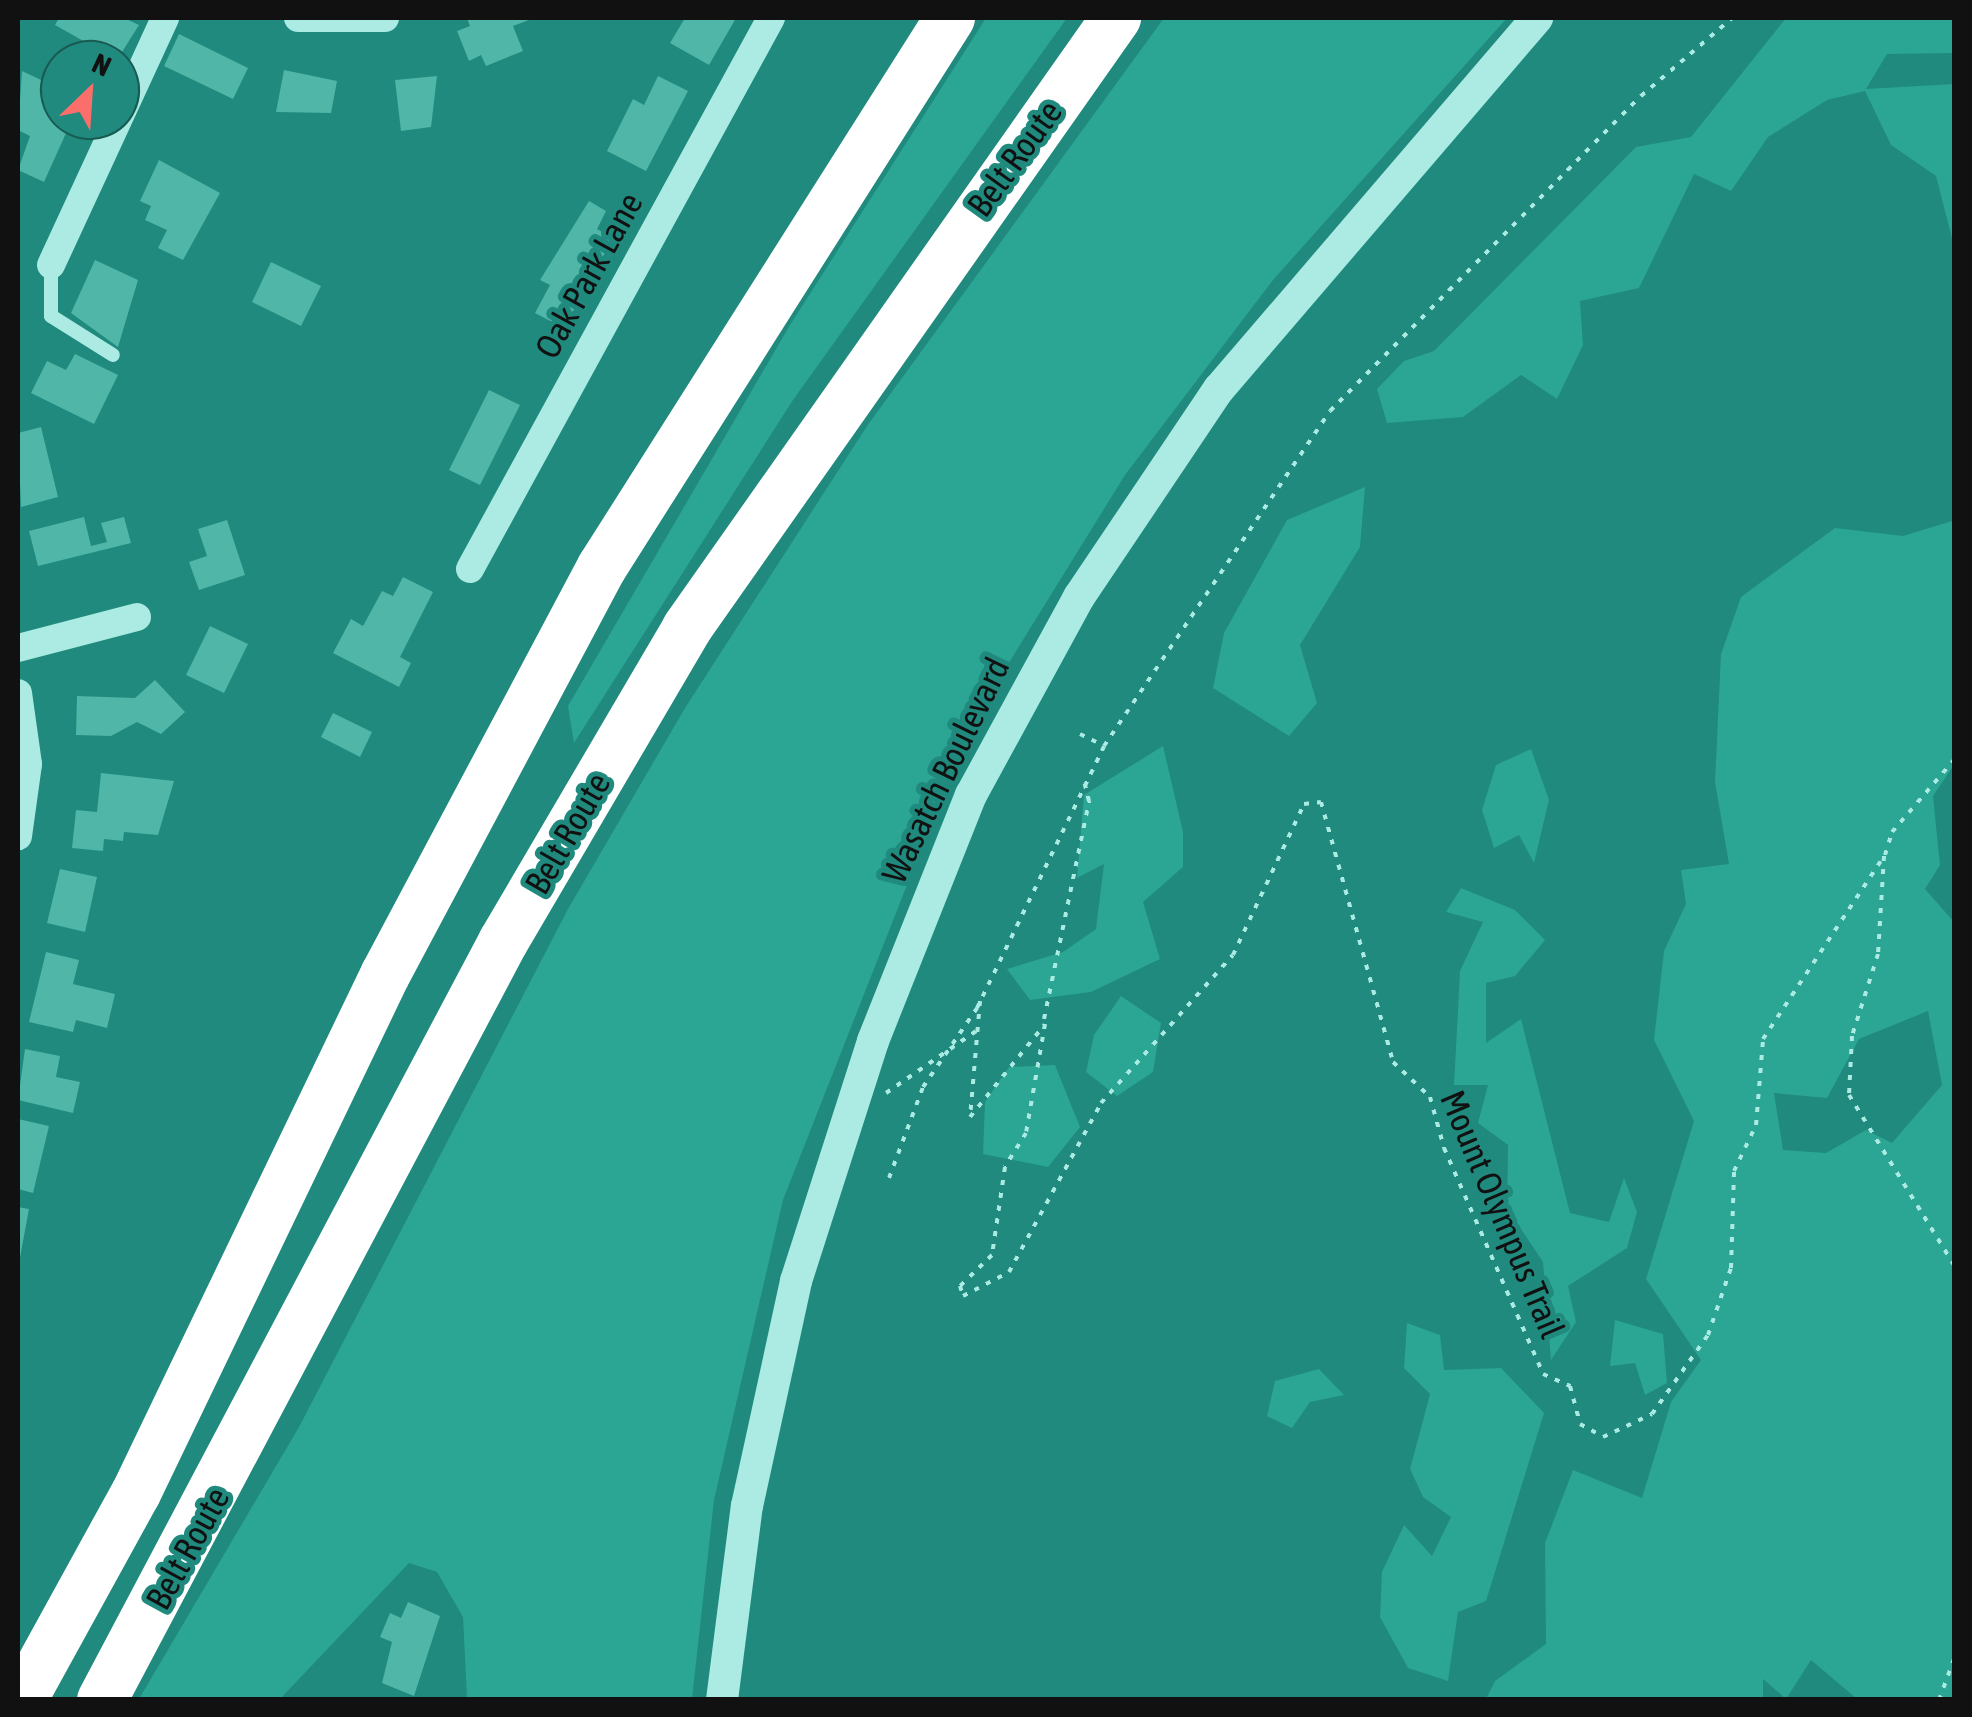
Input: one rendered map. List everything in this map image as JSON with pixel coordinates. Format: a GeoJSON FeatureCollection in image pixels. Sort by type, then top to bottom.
{"type":"FeatureCollection","features":[{"type":"Feature","properties":{"kind":"highway","name":"Belt Route"},"geometry":{"type":"LineString","coordinates":[[22,1700],[136,1494],[385,975],[602,567],[950,18]]}},
{"type":"Feature","properties":{"kind":"highway","name":"Belt Route"},"geometry":{"type":"LineString","coordinates":[[102,1700],[503,942],[687,628],[1116,18]]}},
{"type":"Feature","properties":{"kind":"street"},"geometry":{"type":"LineString","coordinates":[[140,73],[166,18]]}},
{"type":"Feature","properties":{"kind":"street"},"geometry":{"type":"LineString","coordinates":[[298,18],[385,18]]}},
{"type":"Feature","properties":{"kind":"street","name":"Oak Park Lane"},"geometry":{"type":"LineString","coordinates":[[470,569],[772,18]]}},
{"type":"Feature","properties":{"kind":"street","name":"Wasatch Boulevard"},"geometry":{"type":"LineString","coordinates":[[722,1700],[761,1430],[852,1099],[963,811],[1110,548],[1294,292],[1536,18]]}},
{"type":"Feature","properties":{"kind":"street"},"geometry":{"type":"LineString","coordinates":[[51,264],[109,140]]}},
{"type":"Feature","properties":{"kind":"street"},"geometry":{"type":"LineString","coordinates":[[18,648],[137,617]]}},
{"type":"Feature","properties":{"kind":"street"},"geometry":{"type":"LineString","coordinates":[[18,693],[28,764],[18,836]]}},
{"type":"Feature","properties":{"kind":"lane"},"geometry":{"type":"LineString","coordinates":[[51,264],[51,316],[113,355]]}},
{"type":"Feature","properties":{"kind":"path"},"geometry":{"type":"LineString","coordinates":[[889,1178],[910,1113],[980,1001],[1104,746],[1149,669],[1330,412],[1641,96],[1732,18]]}},
{"type":"Feature","properties":{"kind":"path"},"geometry":{"type":"LineString","coordinates":[[1080,734],[1104,746]]}},
{"type":"Feature","properties":{"kind":"path"},"geometry":{"type":"LineString","coordinates":[[1954,760],[1892,832],[1884,856],[1878,954],[1852,1036],[1849,1096],[1954,1265]]}},
{"type":"Feature","properties":{"kind":"path","name":"Mount Olympus Trail"},"geometry":{"type":"LineString","coordinates":[[1084,781],[1089,801],[1054,941],[1044,1022],[992,1255],[960,1295],[1012,1267],[1101,1103],[1232,954],[1304,804],[1322,802],[1393,1062],[1430,1096],[1444,1148],[1543,1374],[1570,1386],[1580,1424],[1603,1437],[1652,1414],[1708,1334],[1731,1268],[1734,1171],[1756,1125],[1763,1038],[1884,856]]}},
{"type":"Feature","properties":{"kind":"path"},"geometry":{"type":"LineString","coordinates":[[980,1001],[981,1029],[970,1118],[1044,1022]]}},
{"type":"Feature","properties":{"kind":"path"},"geometry":{"type":"LineString","coordinates":[[852,1099],[896,1090],[981,1029]]}},
{"type":"Feature","properties":{"kind":"path"},"geometry":{"type":"LineString","coordinates":[[1939,1700],[1954,1659]]}},
{"type":"Feature","properties":{"kind":"green space"},"geometry":{"type":"Polygon","coordinates":[[[986,18],[1067,18],[793,400],[574,743],[568,706],[790,325],[986,18]]]}},
{"type":"Feature","properties":{"kind":"green space"},"geometry":{"type":"Polygon","coordinates":[[[1164,18],[1507,18],[1273,280],[1125,475],[1010,661],[944,791],[783,1200],[714,1500],[692,1699],[467,1699],[463,1617],[437,1572],[409,1563],[280,1699],[139,1699],[299,1427],[568,909],[685,708],[867,426],[1164,18]]]}},
{"type":"Feature","properties":{"kind":"green space"},"geometry":{"type":"Polygon","coordinates":[[[1786,18],[1954,18],[1954,53],[1887,54],[1866,89],[1954,84],[1954,246],[1936,176],[1891,145],[1865,91],[1827,100],[1768,137],[1731,191],[1694,174],[1639,288],[1580,301],[1583,345],[1557,399],[1521,375],[1463,417],[1387,423],[1377,389],[1404,361],[1434,351],[1636,147],[1691,137],[1786,18]]]}},
{"type":"Feature","properties":{"kind":"green space"},"geometry":{"type":"Polygon","coordinates":[[[1365,487],[1360,547],[1300,645],[1317,703],[1289,736],[1213,688],[1224,633],[1287,520],[1365,487]]]}},
{"type":"Feature","properties":{"kind":"green space"},"geometry":{"type":"Polygon","coordinates":[[[1952,521],[1954,765],[1933,796],[1940,865],[1925,889],[1954,922],[1954,1699],[1857,1699],[1811,1660],[1786,1699],[1763,1679],[1763,1699],[1486,1699],[1495,1681],[1546,1644],[1545,1543],[1573,1470],[1642,1498],[1671,1402],[1701,1360],[1646,1279],[1694,1121],[1654,1040],[1664,951],[1686,904],[1681,870],[1729,864],[1715,782],[1721,654],[1741,597],[1835,528],[1903,536],[1952,521]],[[1928,1011],[1859,1039],[1827,1098],[1774,1093],[1783,1150],[1826,1153],[1866,1130],[1892,1143],[1942,1085],[1928,1011]]]}},
{"type":"Feature","properties":{"kind":"green space"},"geometry":{"type":"Polygon","coordinates":[[[1163,746],[1183,832],[1183,867],[1143,902],[1160,959],[1091,992],[1030,1000],[1007,969],[1063,952],[1096,929],[1104,864],[1077,878],[1084,795],[1163,746]]]}},
{"type":"Feature","properties":{"kind":"green space"},"geometry":{"type":"Polygon","coordinates":[[[1531,749],[1549,800],[1534,863],[1519,835],[1494,848],[1482,810],[1496,765],[1531,749]]]}},
{"type":"Feature","properties":{"kind":"green space"},"geometry":{"type":"Polygon","coordinates":[[[1461,888],[1515,910],[1545,940],[1515,976],[1486,983],[1486,1043],[1521,1019],[1570,1213],[1609,1222],[1624,1178],[1637,1212],[1627,1248],[1568,1286],[1576,1322],[1551,1360],[1543,1262],[1507,1208],[1508,1145],[1478,1123],[1488,1085],[1454,1085],[1460,971],[1483,922],[1446,912],[1461,888]]]}},
{"type":"Feature","properties":{"kind":"green space"},"geometry":{"type":"Polygon","coordinates":[[[1121,996],[1161,1023],[1153,1072],[1117,1096],[1086,1072],[1094,1035],[1121,996]]]}},
{"type":"Feature","properties":{"kind":"green space"},"geometry":{"type":"Polygon","coordinates":[[[1055,1065],[1080,1127],[1048,1167],[983,1154],[985,1102],[1009,1067],[1055,1065]]]}},
{"type":"Feature","properties":{"kind":"green space"},"geometry":{"type":"Polygon","coordinates":[[[1615,1320],[1663,1334],[1667,1383],[1645,1395],[1635,1363],[1610,1366],[1615,1320]]]}},
{"type":"Feature","properties":{"kind":"green space"},"geometry":{"type":"Polygon","coordinates":[[[1407,1323],[1440,1335],[1444,1370],[1501,1368],[1544,1413],[1486,1601],[1458,1612],[1448,1681],[1408,1668],[1380,1617],[1382,1572],[1404,1525],[1432,1556],[1451,1517],[1423,1497],[1410,1469],[1430,1394],[1404,1368],[1407,1323]]]}},
{"type":"Feature","properties":{"kind":"green space"},"geometry":{"type":"Polygon","coordinates":[[[1319,1369],[1344,1395],[1310,1402],[1292,1428],[1267,1416],[1275,1381],[1319,1369]]]}},
{"type":"Feature","properties":{"kind":"building"},"geometry":{"type":"Polygon","coordinates":[[[59,18],[124,18],[139,25],[130,40],[82,40],[55,25],[59,18]]]}},
{"type":"Feature","properties":{"kind":"building"},"geometry":{"type":"Polygon","coordinates":[[[467,18],[534,18],[513,26],[523,51],[486,66],[481,55],[469,61],[457,31],[470,26],[467,18]]]}},
{"type":"Feature","properties":{"kind":"building"},"geometry":{"type":"Polygon","coordinates":[[[685,18],[736,18],[709,65],[670,43],[685,18]]]}},
{"type":"Feature","properties":{"kind":"building"},"geometry":{"type":"Polygon","coordinates":[[[179,34],[248,68],[233,99],[164,66],[179,34]]]}},
{"type":"Feature","properties":{"kind":"building"},"geometry":{"type":"Polygon","coordinates":[[[284,70],[337,81],[331,113],[276,112],[284,70]]]}},
{"type":"Feature","properties":{"kind":"building"},"geometry":{"type":"Polygon","coordinates":[[[22,71],[40,79],[40,140],[63,140],[44,182],[18,170],[30,136],[18,130],[22,71]]]}},
{"type":"Feature","properties":{"kind":"building"},"geometry":{"type":"Polygon","coordinates":[[[437,76],[431,127],[401,131],[395,80],[437,76]]]}},
{"type":"Feature","properties":{"kind":"building"},"geometry":{"type":"Polygon","coordinates":[[[658,76],[688,91],[646,171],[607,151],[633,99],[644,105],[658,76]]]}},
{"type":"Feature","properties":{"kind":"building"},"geometry":{"type":"Polygon","coordinates":[[[159,160],[220,193],[183,260],[158,248],[167,230],[145,220],[151,206],[140,201],[159,160]]]}},
{"type":"Feature","properties":{"kind":"building"},"geometry":{"type":"Polygon","coordinates":[[[589,201],[606,211],[597,229],[613,238],[564,328],[535,313],[550,285],[540,280],[589,201]]]}},
{"type":"Feature","properties":{"kind":"building"},"geometry":{"type":"Polygon","coordinates":[[[95,260],[138,280],[118,347],[71,313],[95,260]]]}},
{"type":"Feature","properties":{"kind":"building"},"geometry":{"type":"Polygon","coordinates":[[[271,262],[321,286],[301,326],[252,302],[271,262]]]}},
{"type":"Feature","properties":{"kind":"building"},"geometry":{"type":"Polygon","coordinates":[[[75,354],[118,375],[94,424],[31,393],[47,361],[66,370],[75,354]]]}},
{"type":"Feature","properties":{"kind":"building"},"geometry":{"type":"Polygon","coordinates":[[[489,390],[520,405],[480,485],[449,470],[489,390]]]}},
{"type":"Feature","properties":{"kind":"building"},"geometry":{"type":"Polygon","coordinates":[[[41,427],[58,497],[21,507],[18,433],[41,427]]]}},
{"type":"Feature","properties":{"kind":"building"},"geometry":{"type":"Polygon","coordinates":[[[84,517],[91,546],[107,542],[101,523],[124,517],[131,543],[38,566],[29,531],[84,517]]]}},
{"type":"Feature","properties":{"kind":"building"},"geometry":{"type":"Polygon","coordinates":[[[227,520],[245,575],[199,590],[189,562],[207,556],[198,529],[227,520]]]}},
{"type":"Feature","properties":{"kind":"building"},"geometry":{"type":"Polygon","coordinates":[[[403,577],[433,592],[400,657],[411,663],[399,687],[333,653],[351,619],[363,626],[382,591],[393,596],[403,577]]]}},
{"type":"Feature","properties":{"kind":"building"},"geometry":{"type":"Polygon","coordinates":[[[210,626],[248,644],[224,693],[186,675],[210,626]]]}},
{"type":"Feature","properties":{"kind":"building"},"geometry":{"type":"Polygon","coordinates":[[[155,680],[185,712],[161,734],[137,722],[111,736],[76,735],[77,696],[135,698],[155,680]]]}},
{"type":"Feature","properties":{"kind":"building"},"geometry":{"type":"Polygon","coordinates":[[[333,713],[372,732],[360,757],[321,737],[333,713]]]}},
{"type":"Feature","properties":{"kind":"building"},"geometry":{"type":"Polygon","coordinates":[[[101,773],[174,781],[158,835],[124,832],[123,841],[104,839],[103,851],[72,848],[76,810],[97,812],[101,773]]]}},
{"type":"Feature","properties":{"kind":"building"},"geometry":{"type":"Polygon","coordinates":[[[60,869],[97,877],[85,932],[47,923],[60,869]]]}},
{"type":"Feature","properties":{"kind":"building"},"geometry":{"type":"Polygon","coordinates":[[[46,952],[79,960],[73,984],[115,994],[107,1028],[76,1020],[73,1032],[29,1022],[46,952]]]}},
{"type":"Feature","properties":{"kind":"building"},"geometry":{"type":"Polygon","coordinates":[[[25,1049],[60,1056],[56,1077],[80,1082],[73,1113],[18,1100],[25,1049]]]}},
{"type":"Feature","properties":{"kind":"building"},"geometry":{"type":"Polygon","coordinates":[[[18,1119],[49,1126],[33,1193],[18,1189],[18,1119]]]}},
{"type":"Feature","properties":{"kind":"building"},"geometry":{"type":"Polygon","coordinates":[[[18,1207],[29,1209],[19,1263],[18,1263],[18,1207]]]}},
{"type":"Feature","properties":{"kind":"building"},"geometry":{"type":"Polygon","coordinates":[[[408,1602],[440,1616],[414,1696],[382,1683],[392,1642],[380,1637],[390,1613],[401,1618],[408,1602]]]}}]}
